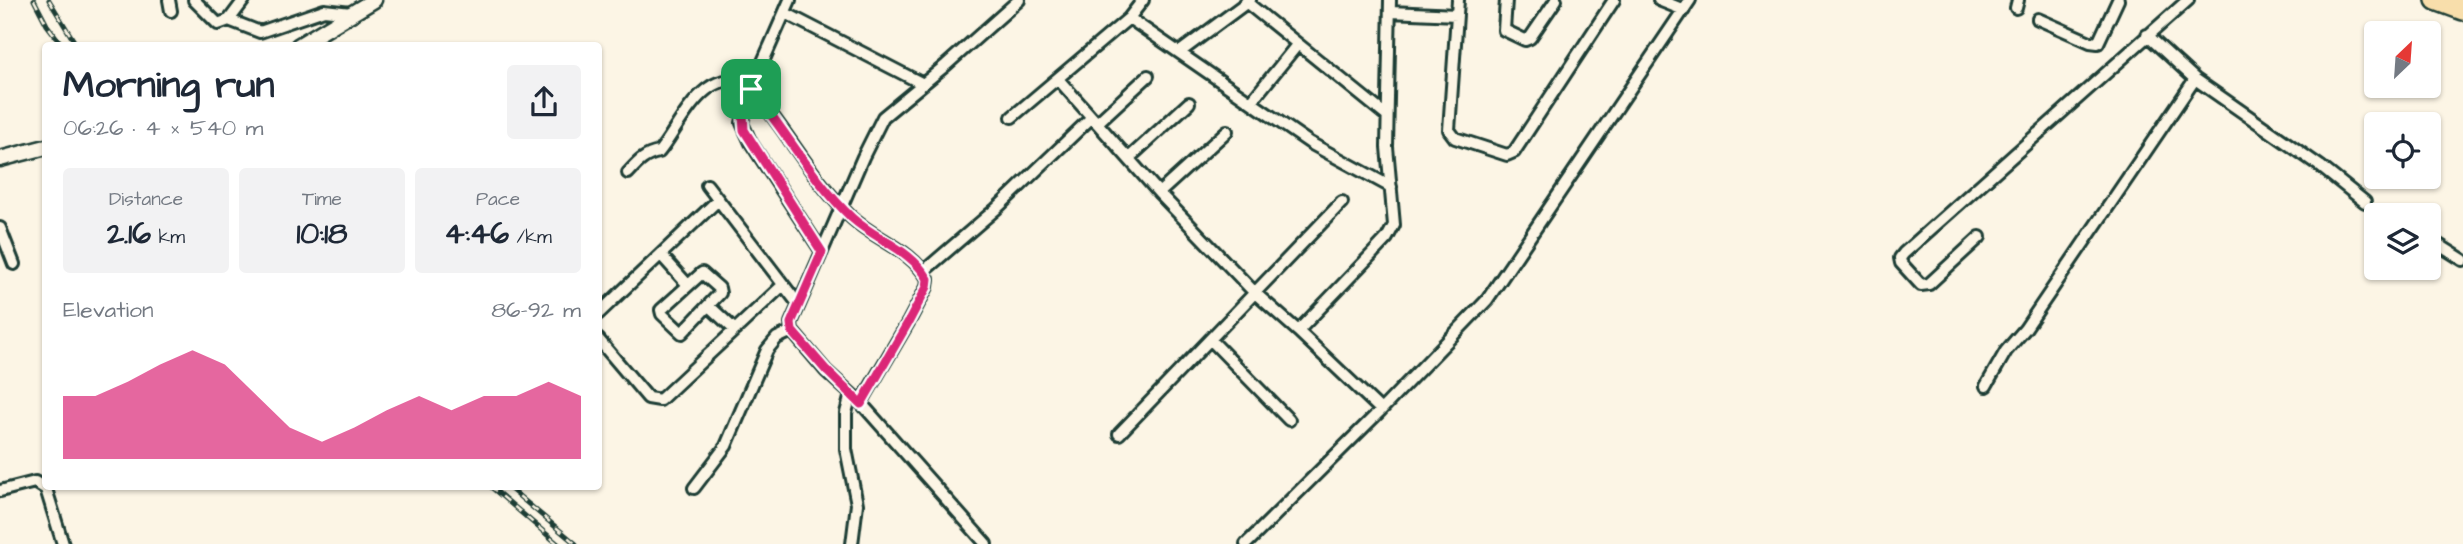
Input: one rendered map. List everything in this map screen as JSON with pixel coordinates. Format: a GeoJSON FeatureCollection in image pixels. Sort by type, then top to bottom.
{"type":"FeatureCollection","features":[{"type":"Feature","properties":{"kind":"highway"},"geometry":{"type":"LineString","coordinates":[[2441,1],[2463,10]]}},
{"type":"Feature","properties":{"kind":"street"},"geometry":{"type":"LineString","coordinates":[[194,0],[218,24],[229,20],[244,0]]}},
{"type":"Feature","properties":{"kind":"street"},"geometry":{"type":"LineString","coordinates":[[293,42],[374,0]]}},
{"type":"Feature","properties":{"kind":"street"},"geometry":{"type":"LineString","coordinates":[[790,0],[751,89],[743,114],[744,130],[822,252]]}},
{"type":"Feature","properties":{"kind":"street"},"geometry":{"type":"LineString","coordinates":[[986,544],[861,404],[826,370],[792,331],[791,323],[883,117],[1018,0]]}},
{"type":"Feature","properties":{"kind":"street"},"geometry":{"type":"LineString","coordinates":[[1013,117],[1129,18],[1143,0]]}},
{"type":"Feature","properties":{"kind":"street"},"geometry":{"type":"LineString","coordinates":[[1298,331],[1387,238],[1394,225],[1387,147],[1390,0]]}},
{"type":"Feature","properties":{"kind":"street"},"geometry":{"type":"LineString","coordinates":[[1458,0],[1449,130],[1455,138],[1507,155],[1514,152],[1614,0]]}},
{"type":"Feature","properties":{"kind":"street"},"geometry":{"type":"LineString","coordinates":[[1506,0],[1504,30],[1525,40],[1530,38],[1556,0]]}},
{"type":"Feature","properties":{"kind":"street"},"geometry":{"type":"LineString","coordinates":[[1246,544],[1487,300],[1687,5],[1659,0]]}},
{"type":"Feature","properties":{"kind":"street"},"geometry":{"type":"LineString","coordinates":[[2038,19],[2098,43],[2118,0]]}},
{"type":"Feature","properties":{"kind":"street"},"geometry":{"type":"LineString","coordinates":[[1980,237],[1929,285],[1921,285],[1901,263],[1900,258],[1904,253],[2188,0]]}},
{"type":"Feature","properties":{"kind":"street"},"geometry":{"type":"LineString","coordinates":[[1180,52],[1248,1],[1297,45],[1387,116]]}},
{"type":"Feature","properties":{"kind":"street"},"geometry":{"type":"LineString","coordinates":[[229,20],[260,32],[324,10],[354,11]]}},
{"type":"Feature","properties":{"kind":"street"},"geometry":{"type":"LineString","coordinates":[[304,42],[354,11]]}},
{"type":"Feature","properties":{"kind":"street"},"geometry":{"type":"LineString","coordinates":[[1390,12],[1457,15]]}},
{"type":"Feature","properties":{"kind":"street"},"geometry":{"type":"LineString","coordinates":[[785,13],[923,84]]}},
{"type":"Feature","properties":{"kind":"street"},"geometry":{"type":"LineString","coordinates":[[1129,18],[1310,143],[1391,187]]}},
{"type":"Feature","properties":{"kind":"street"},"geometry":{"type":"LineString","coordinates":[[2147,36],[2195,79],[2320,166],[2365,202]]}},
{"type":"Feature","properties":{"kind":"street"},"geometry":{"type":"LineString","coordinates":[[1251,103],[1297,45]]}},
{"type":"Feature","properties":{"kind":"street"},"geometry":{"type":"LineString","coordinates":[[924,271],[1094,120],[1148,76]]}},
{"type":"Feature","properties":{"kind":"street"},"geometry":{"type":"LineString","coordinates":[[1058,79],[1159,193],[1255,293],[1381,410]]}},
{"type":"Feature","properties":{"kind":"street"},"geometry":{"type":"LineString","coordinates":[[1986,386],[2006,351],[2025,329],[2195,79]]}},
{"type":"Feature","properties":{"kind":"street"},"geometry":{"type":"LineString","coordinates":[[628,173],[642,158],[659,152],[693,101],[710,87],[732,81],[743,83],[751,89],[822,185],[841,206],[855,220],[893,245],[924,271],[928,279],[927,287],[861,404]]}},
{"type":"Feature","properties":{"kind":"street"},"geometry":{"type":"LineString","coordinates":[[1129,158],[1189,103]]}},
{"type":"Feature","properties":{"kind":"street"},"geometry":{"type":"LineString","coordinates":[[1159,193],[1227,131]]}},
{"type":"Feature","properties":{"kind":"street"},"geometry":{"type":"LineString","coordinates":[[0,151],[42,140]]}},
{"type":"Feature","properties":{"kind":"street"},"geometry":{"type":"LineString","coordinates":[[0,159],[42,148]]}},
{"type":"Feature","properties":{"kind":"street"},"geometry":{"type":"LineString","coordinates":[[707,185],[799,305]]}},
{"type":"Feature","properties":{"kind":"street"},"geometry":{"type":"LineString","coordinates":[[602,310],[719,200]]}},
{"type":"Feature","properties":{"kind":"street"},"geometry":{"type":"LineString","coordinates":[[1119,434],[1342,202]]}},
{"type":"Feature","properties":{"kind":"street"},"geometry":{"type":"LineString","coordinates":[[0,228],[14,264]]}},
{"type":"Feature","properties":{"kind":"street"},"geometry":{"type":"LineString","coordinates":[[2441,246],[2463,260]]}},
{"type":"Feature","properties":{"kind":"street"},"geometry":{"type":"LineString","coordinates":[[661,255],[688,285]]}},
{"type":"Feature","properties":{"kind":"street"},"geometry":{"type":"LineString","coordinates":[[702,273],[719,288],[720,293],[709,306],[682,333],[661,310],[702,273]]}},
{"type":"Feature","properties":{"kind":"street"},"geometry":{"type":"LineString","coordinates":[[602,344],[648,398],[653,401],[660,400],[782,286]]}},
{"type":"Feature","properties":{"kind":"street"},"geometry":{"type":"LineString","coordinates":[[709,306],[735,330]]}},
{"type":"Feature","properties":{"kind":"street"},"geometry":{"type":"LineString","coordinates":[[694,488],[726,446],[767,350],[777,338],[792,331]]}},
{"type":"Feature","properties":{"kind":"street"},"geometry":{"type":"LineString","coordinates":[[1211,340],[1289,419]]}},
{"type":"Feature","properties":{"kind":"street"},"geometry":{"type":"LineString","coordinates":[[851,394],[846,413],[846,449],[857,505],[852,544]]}},
{"type":"Feature","properties":{"kind":"street"},"geometry":{"type":"LineString","coordinates":[[0,491],[35,482],[42,485]]}},
{"type":"Feature","properties":{"kind":"street"},"geometry":{"type":"LineString","coordinates":[[48,490],[64,544]]}},
{"type":"Feature","properties":{"kind":"railway"},"geometry":{"type":"LineString","coordinates":[[34,0],[60,42]]}},
{"type":"Feature","properties":{"kind":"railway"},"geometry":{"type":"LineString","coordinates":[[49,0],[75,42]]}},
{"type":"Feature","properties":{"kind":"railway"},"geometry":{"type":"LineString","coordinates":[[495,490],[558,544]]}},
{"type":"Feature","properties":{"kind":"railway"},"geometry":{"type":"LineString","coordinates":[[512,490],[576,544]]}},
{"type":"Feature","properties":{"kind":"route"},"geometry":{"type":"LineString","coordinates":[[751,89],[830,194],[855,220],[914,260],[928,279],[927,287],[909,321],[861,404],[792,331],[791,323],[822,252],[744,130],[743,114],[751,89]]}}]}
